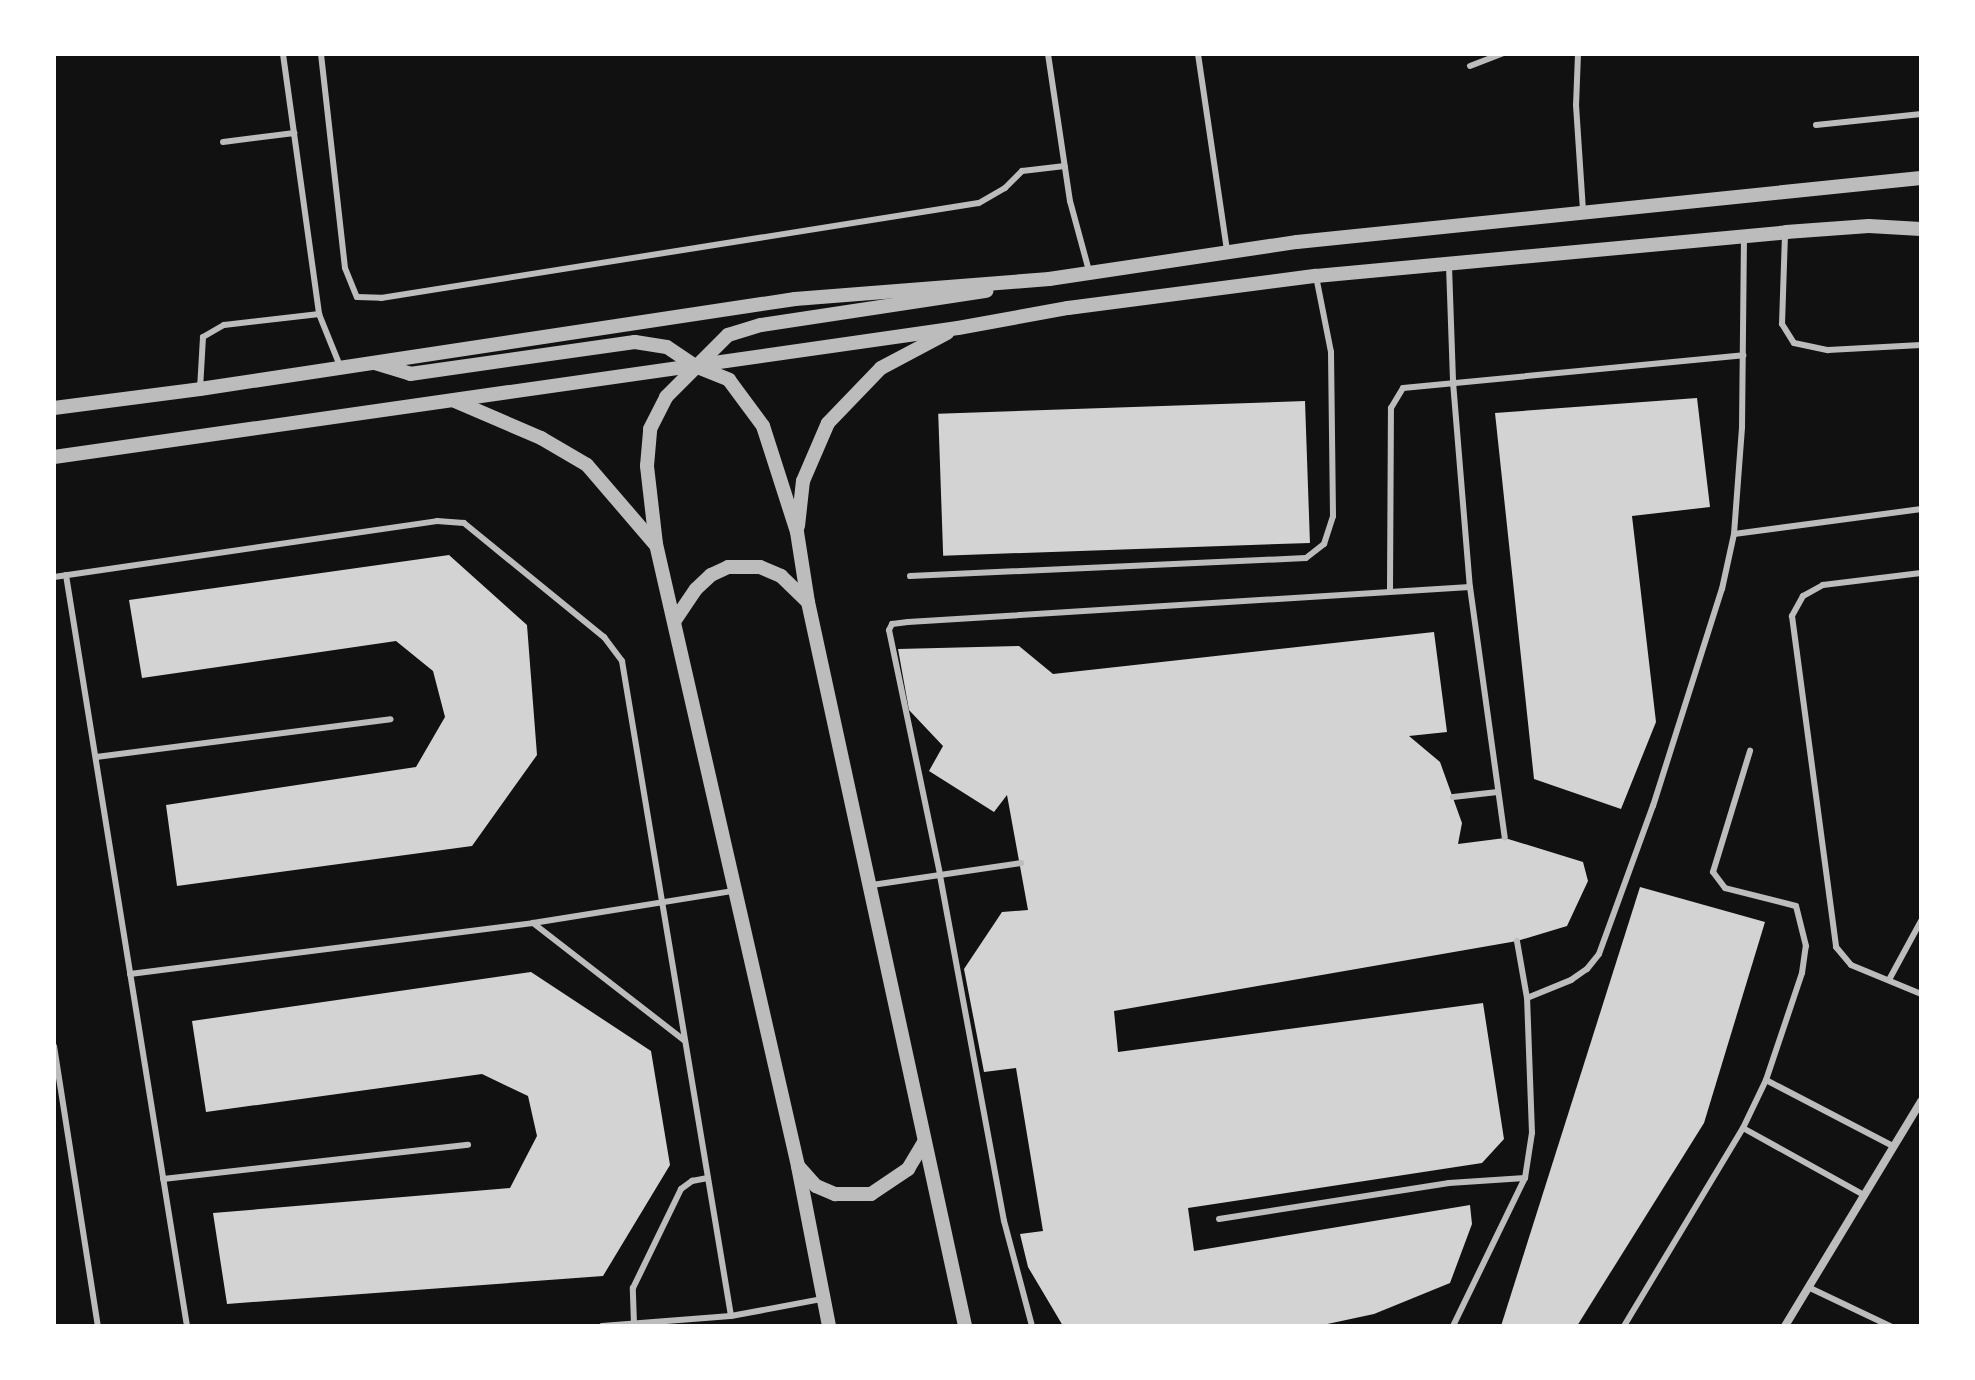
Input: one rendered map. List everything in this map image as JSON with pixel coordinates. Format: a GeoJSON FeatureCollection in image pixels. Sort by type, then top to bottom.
{"type":"FeatureCollection","features":[{"type":"Feature","properties":{"kind":"street"},"geometry":{"type":"LineString","coordinates":[[829,1326],[798,1166],[656,544],[647,466],[650,429],[666,397],[695,366],[728,335],[761,325],[962,296],[1089,271],[1227,251],[1583,211],[1921,178]]}},
{"type":"Feature","properties":{"kind":"street"},"geometry":{"type":"LineString","coordinates":[[54,457],[958,328],[1068,308],[1316,276],[1786,232],[1869,226],[1921,229]]}},
{"type":"Feature","properties":{"kind":"street"},"geometry":{"type":"LineString","coordinates":[[54,408],[200,389],[795,299],[1049,279]]}},
{"type":"Feature","properties":{"kind":"street"},"geometry":{"type":"LineString","coordinates":[[797,532],[803,481],[828,423],[881,368],[958,328]]}},
{"type":"Feature","properties":{"kind":"street"},"geometry":{"type":"LineString","coordinates":[[372,362],[410,374],[635,342],[667,347],[695,366],[729,380],[763,426],[797,532],[808,602],[872,885],[965,1326]]}},
{"type":"Feature","properties":{"kind":"street"},"geometry":{"type":"LineString","coordinates":[[455,401],[541,438],[587,465],[656,544]]}},
{"type":"Feature","properties":{"kind":"street"},"geometry":{"type":"LineString","coordinates":[[675,620],[696,589],[711,575],[728,567],[760,567],[781,576],[808,602]]}},
{"type":"Feature","properties":{"kind":"street"},"geometry":{"type":"LineString","coordinates":[[1785,1326],[1921,1101]]}},
{"type":"Feature","properties":{"kind":"street"},"geometry":{"type":"LineString","coordinates":[[798,1166],[816,1186],[835,1194],[871,1194],[908,1169],[924,1142]]}},
{"type":"Feature","properties":{"kind":"lane"},"geometry":{"type":"LineString","coordinates":[[283,54],[319,314],[340,367]]}},
{"type":"Feature","properties":{"kind":"lane"},"geometry":{"type":"LineString","coordinates":[[321,54],[345,268],[357,297],[396,296],[979,203],[1005,188],[1022,171],[1065,166]]}},
{"type":"Feature","properties":{"kind":"lane"},"geometry":{"type":"LineString","coordinates":[[1048,54],[1070,201],[1089,271]]}},
{"type":"Feature","properties":{"kind":"lane"},"geometry":{"type":"LineString","coordinates":[[1198,54],[1227,251]]}},
{"type":"Feature","properties":{"kind":"lane"},"geometry":{"type":"LineString","coordinates":[[1470,66],[1502,54]]}},
{"type":"Feature","properties":{"kind":"lane"},"geometry":{"type":"LineString","coordinates":[[1578,54],[1576,105],[1583,211]]}},
{"type":"Feature","properties":{"kind":"lane"},"geometry":{"type":"LineString","coordinates":[[1816,125],[1921,114]]}},
{"type":"Feature","properties":{"kind":"lane"},"geometry":{"type":"LineString","coordinates":[[223,142],[294,133]]}},
{"type":"Feature","properties":{"kind":"lane"},"geometry":{"type":"LineString","coordinates":[[1786,232],[1782,324],[1794,343],[1828,350],[1921,345]]}},
{"type":"Feature","properties":{"kind":"lane"},"geometry":{"type":"LineString","coordinates":[[1527,998],[1571,980],[1587,969],[1599,954],[1653,806],[1722,589],[1734,534],[1743,355],[1744,236]]}},
{"type":"Feature","properties":{"kind":"lane"},"geometry":{"type":"LineString","coordinates":[[1448,262],[1453,382],[1470,587],[1505,838]]}},
{"type":"Feature","properties":{"kind":"lane"},"geometry":{"type":"LineString","coordinates":[[910,576],[1306,558],[1324,544],[1333,516],[1331,352],[1316,276]]}},
{"type":"Feature","properties":{"kind":"lane"},"geometry":{"type":"LineString","coordinates":[[200,389],[203,337],[224,325],[319,314]]}},
{"type":"Feature","properties":{"kind":"lane"},"geometry":{"type":"LineString","coordinates":[[1390,590],[1391,408],[1403,388],[1743,355]]}},
{"type":"Feature","properties":{"kind":"lane"},"geometry":{"type":"LineString","coordinates":[[1734,534],[1921,509]]}},
{"type":"Feature","properties":{"kind":"lane"},"geometry":{"type":"LineString","coordinates":[[54,577],[437,521],[464,523],[604,637],[622,661],[731,1316]]}},
{"type":"Feature","properties":{"kind":"lane"},"geometry":{"type":"LineString","coordinates":[[1921,573],[1823,585],[1803,596],[1792,616],[1836,947],[1851,965],[1890,978],[1921,994]]}},
{"type":"Feature","properties":{"kind":"lane"},"geometry":{"type":"LineString","coordinates":[[66,575],[187,1326]]}},
{"type":"Feature","properties":{"kind":"lane"},"geometry":{"type":"LineString","coordinates":[[1032,1326],[1004,1221],[940,874],[889,645],[892,624],[1470,587]]}},
{"type":"Feature","properties":{"kind":"lane"},"geometry":{"type":"LineString","coordinates":[[96,757],[391,719]]}},
{"type":"Feature","properties":{"kind":"lane"},"geometry":{"type":"LineString","coordinates":[[1624,1326],[1743,1128],[1766,1080],[1802,973],[1806,946],[1796,906],[1725,888],[1713,872],[1750,751]]}},
{"type":"Feature","properties":{"kind":"lane"},"geometry":{"type":"LineString","coordinates":[[1453,797],[1498,792]]}},
{"type":"Feature","properties":{"kind":"lane"},"geometry":{"type":"LineString","coordinates":[[872,885],[1021,863]]}},
{"type":"Feature","properties":{"kind":"lane"},"geometry":{"type":"LineString","coordinates":[[130,974],[533,923],[736,890]]}},
{"type":"Feature","properties":{"kind":"lane"},"geometry":{"type":"LineString","coordinates":[[1890,978],[1921,921]]}},
{"type":"Feature","properties":{"kind":"lane"},"geometry":{"type":"LineString","coordinates":[[533,923],[684,1040]]}},
{"type":"Feature","properties":{"kind":"lane"},"geometry":{"type":"LineString","coordinates":[[1453,1326],[1525,1178],[1532,1133],[1527,998],[1517,941]]}},
{"type":"Feature","properties":{"kind":"lane"},"geometry":{"type":"LineString","coordinates":[[54,1046],[98,1326]]}},
{"type":"Feature","properties":{"kind":"lane"},"geometry":{"type":"LineString","coordinates":[[1766,1080],[1893,1146]]}},
{"type":"Feature","properties":{"kind":"lane"},"geometry":{"type":"LineString","coordinates":[[1743,1128],[1864,1195]]}},
{"type":"Feature","properties":{"kind":"lane"},"geometry":{"type":"LineString","coordinates":[[163,1179],[468,1145]]}},
{"type":"Feature","properties":{"kind":"lane"},"geometry":{"type":"LineString","coordinates":[[634,1324],[633,1288],[681,1189],[692,1181],[708,1178]]}},
{"type":"Feature","properties":{"kind":"lane"},"geometry":{"type":"LineString","coordinates":[[1219,1219],[1449,1183],[1525,1178]]}},
{"type":"Feature","properties":{"kind":"lane"},"geometry":{"type":"LineString","coordinates":[[1810,1288],[1890,1326]]}},
{"type":"Feature","properties":{"kind":"lane"},"geometry":{"type":"LineString","coordinates":[[602,1326],[731,1316],[825,1299]]}},
{"type":"Feature","properties":{"kind":"building"},"geometry":{"type":"Polygon","coordinates":[[[1697,398],[1710,507],[1632,516],[1656,722],[1621,809],[1534,779],[1495,413],[1697,398]]]}},
{"type":"Feature","properties":{"kind":"building"},"geometry":{"type":"Polygon","coordinates":[[[1305,401],[1310,543],[943,556],[938,414],[1305,401]]]}},
{"type":"Feature","properties":{"kind":"building"},"geometry":{"type":"Polygon","coordinates":[[[449,555],[527,625],[537,755],[472,846],[177,886],[166,805],[416,767],[445,717],[433,671],[396,641],[142,678],[129,600],[449,555]]]}},
{"type":"Feature","properties":{"kind":"building"},"geometry":{"type":"Polygon","coordinates":[[[1434,632],[1447,732],[1409,736],[1440,762],[1462,823],[1458,844],[1505,838],[1583,862],[1588,881],[1567,926],[1517,941],[1114,1011],[1118,1052],[1483,1003],[1504,1139],[1482,1163],[1188,1208],[1194,1251],[1470,1205],[1472,1224],[1450,1283],[1374,1314],[1318,1326],[1063,1326],[1028,1267],[1020,1234],[1043,1231],[1016,1068],[984,1072],[964,969],[1002,912],[1028,910],[1007,795],[994,812],[929,771],[943,746],[909,710],[898,649],[1019,646],[1053,674],[1434,632]]]}},
{"type":"Feature","properties":{"kind":"building"},"geometry":{"type":"Polygon","coordinates":[[[1640,887],[1765,922],[1704,1123],[1577,1326],[1501,1326],[1640,887]]]}},
{"type":"Feature","properties":{"kind":"building"},"geometry":{"type":"Polygon","coordinates":[[[531,972],[651,1051],[670,1165],[603,1276],[227,1304],[213,1213],[510,1188],[537,1136],[528,1096],[482,1074],[206,1112],[192,1021],[531,972]]]}}]}
